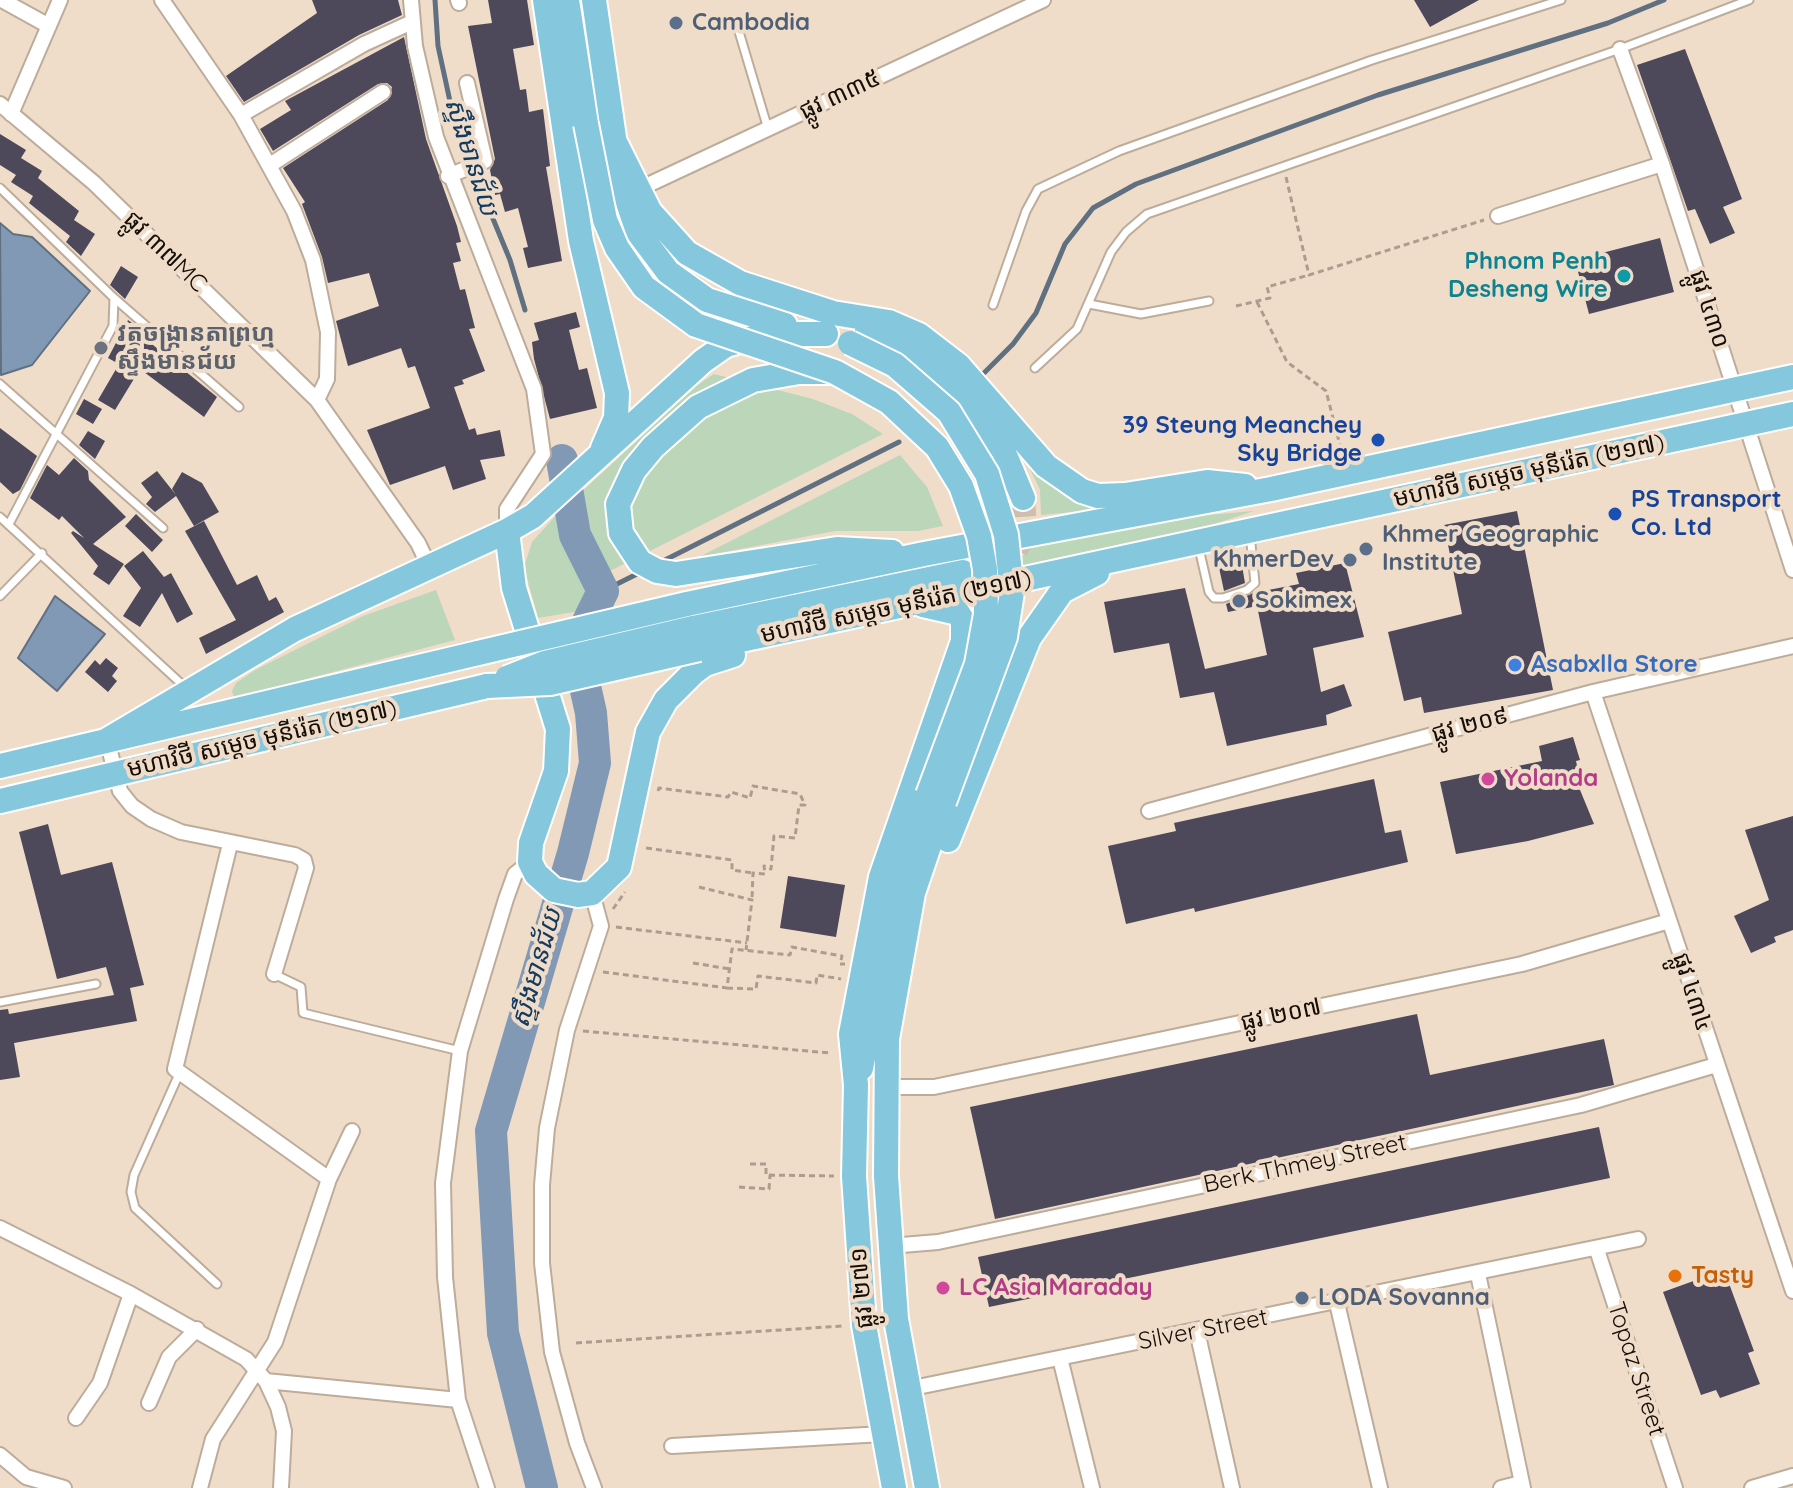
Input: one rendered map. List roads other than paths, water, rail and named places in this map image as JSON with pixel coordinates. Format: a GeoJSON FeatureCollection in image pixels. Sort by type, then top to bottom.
{"type":"FeatureCollection","features":[{"type":"Feature","properties":{"kind":"main road"},"geometry":{"type":"LineString","coordinates":[[545,0],[581,241],[617,393],[616,418],[591,465]]}},
{"type":"Feature","properties":{"kind":"main road"},"geometry":{"type":"LineString","coordinates":[[567,0],[605,220],[617,248],[644,287],[681,317],[711,331],[835,372],[889,402],[937,447],[961,486],[979,536],[987,594],[983,635],[936,798],[897,966],[887,1039],[889,1087]]}},
{"type":"Feature","properties":{"kind":"main road"},"geometry":{"type":"LineString","coordinates":[[594,0],[614,140],[628,208],[638,232],[668,272],[707,300],[731,310],[829,324],[885,336],[948,381],[986,423],[1003,450],[1023,498]]}},
{"type":"Feature","properties":{"kind":"main road"},"geometry":{"type":"LineString","coordinates":[[614,140],[637,190],[664,230],[713,271],[829,324],[850,343],[895,365],[949,412],[987,474],[1006,535],[1012,592],[1005,637],[893,900],[856,1085]]}},
{"type":"Feature","properties":{"kind":"main road"},"geometry":{"type":"LineString","coordinates":[[107,740],[295,629],[533,516],[703,361],[726,345],[768,334],[829,324],[889,322],[939,348],[977,385],[1046,466],[1082,491],[1098,496],[1125,495],[1207,482],[1271,489]]}},
{"type":"Feature","properties":{"kind":"main road"},"geometry":{"type":"LineString","coordinates":[[835,372],[778,375],[753,380],[714,397],[681,421],[634,470],[618,504],[621,533],[628,548],[640,562],[657,571],[695,573],[837,549],[924,554]]}},
{"type":"Feature","properties":{"kind":"main road","name":"មហាវិថី សម្តេច មុនីរ៉េត (២១៧)"},"geometry":{"type":"LineString","coordinates":[[0,801],[487,686],[545,663],[693,627],[924,554],[1271,489],[1793,377]]}},
{"type":"Feature","properties":{"kind":"main road","name":"មហាវិថី សម្តេច មុនីរ៉េត (២១៧)"},"geometry":{"type":"LineString","coordinates":[[0,766],[478,653],[693,627],[802,626],[1793,414]]}},
{"type":"Feature","properties":{"kind":"main road"},"geometry":{"type":"LineString","coordinates":[[507,531],[514,588],[558,729],[556,771],[531,843],[531,862],[536,874],[554,890],[578,895],[591,893],[619,867],[648,732],[666,700],[705,664],[750,649],[802,626]]}},
{"type":"Feature","properties":{"kind":"main road"},"geometry":{"type":"LineString","coordinates":[[889,1087],[902,1041],[921,934],[937,870],[1029,638],[1062,591],[1125,558]]}},
{"type":"Feature","properties":{"kind":"main road"},"geometry":{"type":"LineString","coordinates":[[693,627],[963,572]]}},
{"type":"Feature","properties":{"kind":"main road"},"geometry":{"type":"LineString","coordinates":[[856,1085],[851,1034],[860,974],[881,877],[963,641],[963,621],[958,613],[913,603]]}},
{"type":"Feature","properties":{"kind":"main road","name":"ផ្លូវ ២៧១"},"geometry":{"type":"LineString","coordinates":[[856,1085],[854,1176],[864,1325],[894,1488]]}},
{"type":"Feature","properties":{"kind":"main road","name":"ផ្លូវ ២៧១"},"geometry":{"type":"LineString","coordinates":[[889,1087],[886,1176],[896,1319],[927,1488]]}},
{"type":"Feature","properties":{"kind":"street"},"geometry":{"type":"LineString","coordinates":[[2,0],[49,26]]}},
{"type":"Feature","properties":{"kind":"street"},"geometry":{"type":"LineString","coordinates":[[6,109],[60,0]]}},
{"type":"Feature","properties":{"kind":"street"},"geometry":{"type":"LineString","coordinates":[[162,0],[241,115],[294,211],[313,260],[328,332],[327,379],[317,400]]}},
{"type":"Feature","properties":{"kind":"street"},"geometry":{"type":"LineString","coordinates":[[411,0],[412,22],[436,137],[453,174],[534,389],[544,441],[538,465],[507,509],[507,531]]}},
{"type":"Feature","properties":{"kind":"street","name":"ផ្លូវ ៣៣៥"},"geometry":{"type":"LineString","coordinates":[[637,190],[1036,2]]}},
{"type":"Feature","properties":{"kind":"street"},"geometry":{"type":"LineString","coordinates":[[241,115],[364,44],[412,22]]}},
{"type":"Feature","properties":{"kind":"street","name":"ផ្លូវ ៤៣០"},"geometry":{"type":"LineString","coordinates":[[1620,49],[1662,164],[1793,570]]}},
{"type":"Feature","properties":{"kind":"street"},"geometry":{"type":"LineString","coordinates":[[453,174],[485,161],[467,83]]}},
{"type":"Feature","properties":{"kind":"street"},"geometry":{"type":"LineString","coordinates":[[270,165],[383,92]]}},
{"type":"Feature","properties":{"kind":"street","name":"ផ្លូវ ៣៧MC"},"geometry":{"type":"LineString","coordinates":[[6,109],[94,183],[317,400],[418,543],[429,566]]}},
{"type":"Feature","properties":{"kind":"street"},"geometry":{"type":"LineString","coordinates":[[1498,216],[1662,164]]}},
{"type":"Feature","properties":{"kind":"street","name":"ផ្លូវ ២០៩"},"geometry":{"type":"LineString","coordinates":[[1149,811],[1593,692],[1793,646]]}},
{"type":"Feature","properties":{"kind":"street","name":"ផ្លូវ ៤៣៤"},"geometry":{"type":"LineString","coordinates":[[1593,692],[1793,1291]]}},
{"type":"Feature","properties":{"kind":"street"},"geometry":{"type":"LineString","coordinates":[[107,740],[120,791],[132,806],[151,819],[181,832],[295,855],[304,860],[306,868],[274,974]]}},
{"type":"Feature","properties":{"kind":"street"},"geometry":{"type":"LineString","coordinates":[[230,844],[202,966],[175,1063],[179,1074],[329,1179]]}},
{"type":"Feature","properties":{"kind":"street"},"geometry":{"type":"LineString","coordinates":[[487,1488],[458,1400],[445,1277],[443,1183],[460,1051],[510,887],[515,874],[531,862]]}},
{"type":"Feature","properties":{"kind":"street"},"geometry":{"type":"LineString","coordinates":[[591,893],[601,926],[567,1030],[547,1128],[542,1185],[542,1263],[552,1352],[577,1443],[594,1488]]}},
{"type":"Feature","properties":{"kind":"street","name":"ផ្លូវ ២០៧"},"geometry":{"type":"LineString","coordinates":[[889,1087],[934,1087],[1522,964],[1669,921]]}},
{"type":"Feature","properties":{"kind":"street","name":"Berk Thmey Street"},"geometry":{"type":"LineString","coordinates":[[890,1246],[938,1242],[1581,1105],[1716,1065]]}},
{"type":"Feature","properties":{"kind":"street"},"geometry":{"type":"LineString","coordinates":[[200,1488],[213,1439],[275,1342],[329,1179],[352,1131]]}},
{"type":"Feature","properties":{"kind":"street"},"geometry":{"type":"LineString","coordinates":[[0,1228],[197,1329],[246,1359],[266,1381],[284,1431],[281,1488]]}},
{"type":"Feature","properties":{"kind":"street","name":"Silver Street"},"geometry":{"type":"LineString","coordinates":[[908,1389],[1597,1250],[1638,1239]]}},
{"type":"Feature","properties":{"kind":"street","name":"Topaz Street"},"geometry":{"type":"LineString","coordinates":[[1597,1250],[1675,1488]]}},
{"type":"Feature","properties":{"kind":"street"},"geometry":{"type":"LineString","coordinates":[[1478,1274],[1522,1486],[1501,1488]]}},
{"type":"Feature","properties":{"kind":"street"},"geometry":{"type":"LineString","coordinates":[[76,1418],[100,1383],[131,1294]]}},
{"type":"Feature","properties":{"kind":"street"},"geometry":{"type":"LineString","coordinates":[[1337,1303],[1380,1488]]}},
{"type":"Feature","properties":{"kind":"street"},"geometry":{"type":"LineString","coordinates":[[149,1403],[169,1357],[197,1329]]}},
{"type":"Feature","properties":{"kind":"street"},"geometry":{"type":"LineString","coordinates":[[1197,1331],[1232,1488]]}},
{"type":"Feature","properties":{"kind":"street"},"geometry":{"type":"LineString","coordinates":[[1060,1358],[1092,1488]]}},
{"type":"Feature","properties":{"kind":"street"},"geometry":{"type":"LineString","coordinates":[[266,1381],[458,1400]]}},
{"type":"Feature","properties":{"kind":"street"},"geometry":{"type":"LineString","coordinates":[[672,1446],[883,1434]]}},
{"type":"Feature","properties":{"kind":"street"},"geometry":{"type":"LineString","coordinates":[[0,1455],[26,1477],[64,1488]]}},
{"type":"Feature","properties":{"kind":"street"},"geometry":{"type":"LineString","coordinates":[[1752,1488],[1793,1476]]}},
{"type":"Feature","properties":{"kind":"lane"},"geometry":{"type":"LineString","coordinates":[[993,305],[1026,211],[1038,189],[1149,141],[1372,60],[1561,0]]}},
{"type":"Feature","properties":{"kind":"lane"},"geometry":{"type":"LineString","coordinates":[[1035,368],[1077,329],[1111,252],[1126,232],[1147,214],[1620,49],[1749,0]]}},
{"type":"Feature","properties":{"kind":"lane"},"geometry":{"type":"LineString","coordinates":[[737,25],[768,129]]}},
{"type":"Feature","properties":{"kind":"lane"},"geometry":{"type":"LineString","coordinates":[[0,188],[114,298],[239,407]]}},
{"type":"Feature","properties":{"kind":"lane"},"geometry":{"type":"LineString","coordinates":[[9,524],[113,326],[114,298]]}},
{"type":"Feature","properties":{"kind":"lane"},"geometry":{"type":"LineString","coordinates":[[1089,304],[1141,314],[1209,301]]}},
{"type":"Feature","properties":{"kind":"lane"},"geometry":{"type":"LineString","coordinates":[[0,384],[163,528]]}},
{"type":"Feature","properties":{"kind":"lane"},"geometry":{"type":"LineString","coordinates":[[0,517],[189,691]]}},
{"type":"Feature","properties":{"kind":"lane"},"geometry":{"type":"LineString","coordinates":[[1198,542],[1209,592],[1214,598],[1223,598],[1247,590],[1255,583],[1250,531]]}},
{"type":"Feature","properties":{"kind":"lane"},"geometry":{"type":"LineString","coordinates":[[0,596],[42,553]]}},
{"type":"Feature","properties":{"kind":"lane"},"geometry":{"type":"LineString","coordinates":[[274,974],[301,987],[303,1013],[460,1051]]}},
{"type":"Feature","properties":{"kind":"lane"},"geometry":{"type":"LineString","coordinates":[[0,1002],[96,984]]}},
{"type":"Feature","properties":{"kind":"lane"},"geometry":{"type":"LineString","coordinates":[[179,1074],[134,1175],[131,1192],[135,1208],[217,1284]]}},
{"type":"Feature","properties":{"kind":"water"},"geometry":{"type":"Polygon","coordinates":[[[0,223],[13,234],[32,237],[90,291],[32,365],[1,375],[0,223]]]}},
{"type":"Feature","properties":{"kind":"water"},"geometry":{"type":"Polygon","coordinates":[[[55,596],[105,634],[57,691],[18,658],[55,596]]]}},
{"type":"Feature","properties":{"kind":"waterway","name":"ស្ទឹងមានជ័យ"},"geometry":{"type":"LineString","coordinates":[[435,0],[438,46],[456,129],[510,260],[525,310]]}},
{"type":"Feature","properties":{"kind":"waterway"},"geometry":{"type":"LineString","coordinates":[[983,374],[1013,344],[1036,313],[1065,244],[1093,208],[1136,184],[1378,95],[1608,23],[1664,0]]}},
{"type":"Feature","properties":{"kind":"waterway"},"geometry":{"type":"LineString","coordinates":[[661,562],[899,442]]}},
{"type":"Feature","properties":{"kind":"waterway","name":"ស្ទឹងមានជ័យ"},"geometry":{"type":"LineString","coordinates":[[542,1488],[503,1333],[491,1131],[573,853],[595,763],[591,713],[576,646],[603,591],[575,535],[562,460]]}},
{"type":"Feature","properties":{"kind":"waterway"},"geometry":{"type":"LineString","coordinates":[[603,591],[641,572]]}},
{"type":"Feature","properties":{"kind":"tunnel"},"geometry":{"type":"LineString","coordinates":[[1016,551],[1025,528],[1023,498]]}},
{"type":"Feature","properties":{"kind":"place","name":"Cambodia"},"geometry":{"type":"Point","coordinates":[676,23]}},
{"type":"Feature","properties":{"kind":"place","name":"Phnom Penh Desheng Wire"},"geometry":{"type":"Point","coordinates":[1624,276]}},
{"type":"Feature","properties":{"kind":"place","name":"វត្តចង្ក្រានតាព្រហ្ម ស្ទឹងមានជ័យ"},"geometry":{"type":"Point","coordinates":[101,348]}},
{"type":"Feature","properties":{"kind":"place","name":"39 Steung Meanchey Sky Bridge"},"geometry":{"type":"Point","coordinates":[1378,440]}},
{"type":"Feature","properties":{"kind":"place","name":"PS Transport Co. Ltd"},"geometry":{"type":"Point","coordinates":[1615,514]}},
{"type":"Feature","properties":{"kind":"place","name":"Khmer Geographic Institute"},"geometry":{"type":"Point","coordinates":[1366,549]}},
{"type":"Feature","properties":{"kind":"place","name":"KhmerDev"},"geometry":{"type":"Point","coordinates":[1350,560]}},
{"type":"Feature","properties":{"kind":"place","name":"Sokimex"},"geometry":{"type":"Point","coordinates":[1239,601]}},
{"type":"Feature","properties":{"kind":"place","name":"Asabxlla Store"},"geometry":{"type":"Point","coordinates":[1515,665]}},
{"type":"Feature","properties":{"kind":"place","name":"Yolanda"},"geometry":{"type":"Point","coordinates":[1488,779]}},
{"type":"Feature","properties":{"kind":"place","name":"Tasty"},"geometry":{"type":"Point","coordinates":[1675,1276]}},
{"type":"Feature","properties":{"kind":"place","name":"LC Asia Maraday"},"geometry":{"type":"Point","coordinates":[943,1288]}},
{"type":"Feature","properties":{"kind":"place","name":"LODA Sovanna"},"geometry":{"type":"Point","coordinates":[1302,1298]}}]}
